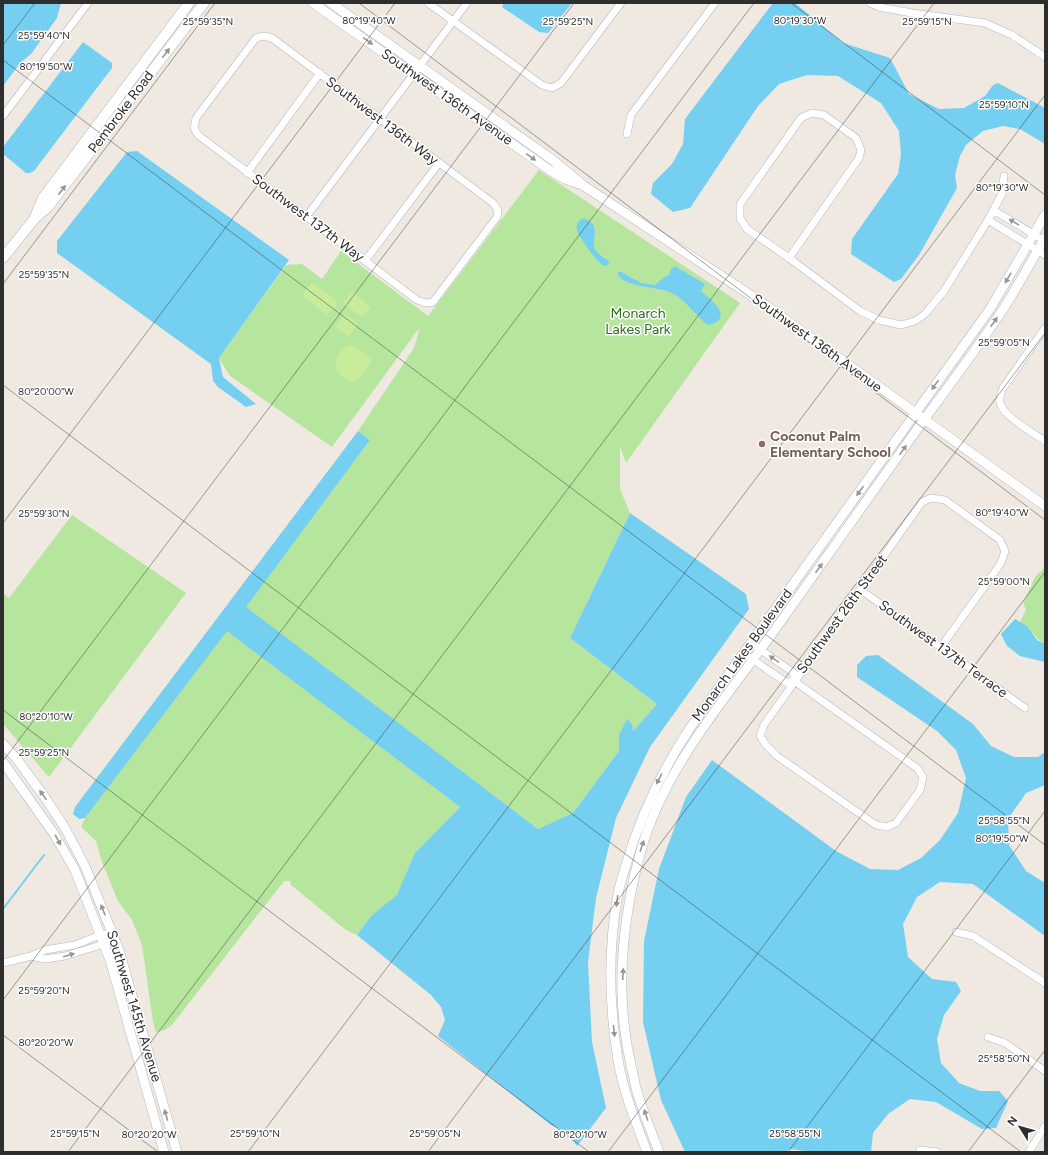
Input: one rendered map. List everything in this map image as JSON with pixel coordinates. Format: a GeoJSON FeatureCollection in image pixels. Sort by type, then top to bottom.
{"type":"FeatureCollection","features":[{"type":"Feature","properties":{"kind":"main road","name":"Pembroke Road"},"geometry":{"type":"LineString","coordinates":[[35,218],[43,198],[189,3]]}},
{"type":"Feature","properties":{"kind":"main road","name":"Pembroke Road"},"geometry":{"type":"LineString","coordinates":[[3,258],[35,218],[48,208],[204,3]]}},
{"type":"Feature","properties":{"kind":"street"},"geometry":{"type":"LineString","coordinates":[[3,116],[88,3]]}},
{"type":"Feature","properties":{"kind":"street","name":"Southwest 136th Avenue"},"geometry":{"type":"LineString","coordinates":[[313,3],[548,169],[565,179],[584,186]]}},
{"type":"Feature","properties":{"kind":"street","name":"Southwest 136th Avenue"},"geometry":{"type":"LineString","coordinates":[[331,3],[554,161],[584,186],[764,304],[1045,506]]}},
{"type":"Feature","properties":{"kind":"street"},"geometry":{"type":"LineString","coordinates":[[428,3],[542,85],[552,88],[561,82],[621,3]]}},
{"type":"Feature","properties":{"kind":"street"},"geometry":{"type":"LineString","coordinates":[[306,217],[467,3]]}},
{"type":"Feature","properties":{"kind":"street"},"geometry":{"type":"LineString","coordinates":[[627,134],[631,115],[715,3]]}},
{"type":"Feature","properties":{"kind":"street"},"geometry":{"type":"LineString","coordinates":[[870,3],[879,8],[985,23],[1012,34],[1045,57]]}},
{"type":"Feature","properties":{"kind":"street","name":"Southwest 136th Way"},"geometry":{"type":"LineString","coordinates":[[194,128],[196,118],[207,102],[256,38],[264,36],[272,38],[493,203],[498,210],[498,217],[433,302],[426,303]]}},
{"type":"Feature","properties":{"kind":"street"},"geometry":{"type":"LineString","coordinates":[[248,173],[320,73]]}},
{"type":"Feature","properties":{"kind":"street"},"geometry":{"type":"LineString","coordinates":[[790,258],[859,158],[861,150],[856,138],[824,115],[812,113],[801,118],[740,204],[740,218],[747,229],[790,258],[860,311],[879,320],[901,325],[915,321],[930,309],[944,291],[994,210],[1002,194],[1004,176]]}},
{"type":"Feature","properties":{"kind":"street","name":"Southwest 137th Way"},"geometry":{"type":"LineString","coordinates":[[194,128],[198,135],[306,217],[417,300],[426,303]]}},
{"type":"Feature","properties":{"kind":"street"},"geometry":{"type":"LineString","coordinates":[[365,260],[439,163]]}},
{"type":"Feature","properties":{"kind":"street"},"geometry":{"type":"LineString","coordinates":[[994,210],[1045,240]]}},
{"type":"Feature","properties":{"kind":"street","name":"Monarch Lakes Boulevard"},"geometry":{"type":"LineString","coordinates":[[647,1152],[626,1092],[617,1053],[610,984],[613,935],[618,893],[630,851],[648,803],[673,754],[705,707],[990,309],[1045,215]]}},
{"type":"Feature","properties":{"kind":"street"},"geometry":{"type":"LineString","coordinates":[[988,220],[1041,252]]}},
{"type":"Feature","properties":{"kind":"street","name":"Monarch Lakes Boulevard"},"geometry":{"type":"LineString","coordinates":[[659,1152],[637,1090],[625,1030],[622,983],[624,934],[630,894],[640,853],[660,802],[675,773],[706,724],[754,660],[1000,314],[1041,252],[1045,240]]}},
{"type":"Feature","properties":{"kind":"street"},"geometry":{"type":"LineString","coordinates":[[1045,328],[1003,388],[1000,396],[1000,403],[1003,410],[1011,418],[1045,442]]}},
{"type":"Feature","properties":{"kind":"street","name":"Southwest 26th Street"},"geometry":{"type":"LineString","coordinates":[[794,682],[917,768],[923,778],[920,790],[896,823],[887,827],[876,825],[778,756],[766,745],[760,736],[764,724],[794,682],[861,590],[922,502],[931,498],[944,500],[957,509],[1000,540],[1005,551],[1001,563],[941,647]]}},
{"type":"Feature","properties":{"kind":"street","name":"Southwest 137th Terrace"},"geometry":{"type":"LineString","coordinates":[[861,590],[1025,708]]}},
{"type":"Feature","properties":{"kind":"street"},"geometry":{"type":"LineString","coordinates":[[743,653],[787,683],[794,682],[794,673],[751,643]]}},
{"type":"Feature","properties":{"kind":"street"},"geometry":{"type":"LineString","coordinates":[[779,678],[787,668]]}},
{"type":"Feature","properties":{"kind":"street"},"geometry":{"type":"LineString","coordinates":[[675,773],[671,771],[671,768],[700,722],[705,707]]}},
{"type":"Feature","properties":{"kind":"street","name":"Southwest 145th Avenue"},"geometry":{"type":"LineString","coordinates":[[3,744],[16,758],[42,793],[65,828],[86,866],[119,950],[177,1152]]}},
{"type":"Feature","properties":{"kind":"street","name":"Southwest 145th Avenue"},"geometry":{"type":"LineString","coordinates":[[3,762],[54,834],[74,870],[110,960],[164,1152]]}},
{"type":"Feature","properties":{"kind":"street"},"geometry":{"type":"LineString","coordinates":[[956,932],[973,936],[1045,983]]}},
{"type":"Feature","properties":{"kind":"street"},"geometry":{"type":"LineString","coordinates":[[3,964],[31,956],[45,950],[75,945],[100,935],[113,933]]}},
{"type":"Feature","properties":{"kind":"street"},"geometry":{"type":"LineString","coordinates":[[31,956],[45,959],[65,956],[104,944],[113,933]]}},
{"type":"Feature","properties":{"kind":"street"},"geometry":{"type":"LineString","coordinates":[[988,1038],[1005,1043],[1045,1071]]}},
{"type":"Feature","properties":{"kind":"street"},"geometry":{"type":"LineString","coordinates":[[1029,1152],[1045,1126]]}},
{"type":"Feature","properties":{"kind":"street"},"geometry":{"type":"LineString","coordinates":[[920,1150],[938,1152]]}},
{"type":"Feature","properties":{"kind":"green space","name":"Monarch Lakes Park"},"geometry":{"type":"Polygon","coordinates":[[[539,170],[740,303],[626,463],[620,446],[620,489],[630,513],[570,638],[657,704],[632,732],[619,735],[619,751],[573,813],[538,829],[245,607],[370,440],[358,431],[414,348],[420,327],[332,447],[230,376],[219,358],[286,265],[302,264],[322,279],[341,251],[428,316],[539,170]]]}},
{"type":"Feature","properties":{"kind":"green space"},"geometry":{"type":"Polygon","coordinates":[[[311,283],[315,284],[336,300],[337,305],[330,313],[326,314],[304,297],[303,294],[311,283]]]}},
{"type":"Feature","properties":{"kind":"green space"},"geometry":{"type":"Polygon","coordinates":[[[352,292],[371,307],[362,317],[343,303],[352,292]]]}},
{"type":"Feature","properties":{"kind":"green space"},"geometry":{"type":"Polygon","coordinates":[[[345,313],[358,324],[348,337],[335,327],[345,313]]]}},
{"type":"Feature","properties":{"kind":"green space"},"geometry":{"type":"Polygon","coordinates":[[[346,346],[354,346],[369,357],[371,363],[362,376],[355,381],[349,380],[340,374],[336,369],[336,361],[339,354],[346,346]]]}},
{"type":"Feature","properties":{"kind":"green space"},"geometry":{"type":"Polygon","coordinates":[[[72,515],[186,593],[49,777],[3,724],[3,593],[9,598],[72,515]]]}},
{"type":"Feature","properties":{"kind":"green space"},"geometry":{"type":"Polygon","coordinates":[[[1045,567],[1045,644],[1020,622],[1026,610],[1023,603],[1035,577],[1045,567]]]}},
{"type":"Feature","properties":{"kind":"green space"},"geometry":{"type":"Polygon","coordinates":[[[227,630],[460,807],[415,853],[398,895],[371,916],[357,935],[346,930],[291,885],[290,881],[284,881],[172,1025],[165,1030],[156,1032],[153,1022],[142,945],[132,920],[118,901],[102,862],[96,841],[81,827],[85,818],[227,630]]]}},
{"type":"Feature","properties":{"kind":"water"},"geometry":{"type":"Polygon","coordinates":[[[3,3],[61,3],[57,18],[31,54],[20,63],[3,86],[3,3]]]}},
{"type":"Feature","properties":{"kind":"water"},"geometry":{"type":"Polygon","coordinates":[[[504,3],[572,3],[548,33],[539,32],[502,7],[504,3]]]}},
{"type":"Feature","properties":{"kind":"water"},"geometry":{"type":"Polygon","coordinates":[[[773,3],[795,3],[843,43],[890,58],[909,94],[939,109],[964,108],[985,96],[993,85],[998,83],[1045,108],[1045,144],[1020,129],[1003,126],[983,131],[966,145],[960,156],[955,175],[957,188],[919,255],[901,279],[894,282],[851,254],[852,239],[898,174],[901,154],[899,131],[881,103],[838,76],[807,75],[779,84],[758,106],[690,208],[673,212],[651,194],[653,183],[672,164],[683,144],[685,119],[773,3]]]}},
{"type":"Feature","properties":{"kind":"water"},"geometry":{"type":"Polygon","coordinates":[[[83,42],[112,63],[112,68],[34,171],[26,173],[3,154],[3,147],[83,42]]]}},
{"type":"Feature","properties":{"kind":"water"},"geometry":{"type":"Polygon","coordinates":[[[137,151],[289,260],[219,358],[223,377],[256,404],[246,407],[218,387],[213,381],[211,364],[57,253],[57,241],[127,152],[137,151]]]}},
{"type":"Feature","properties":{"kind":"water"},"geometry":{"type":"Polygon","coordinates":[[[581,219],[586,219],[594,226],[594,247],[600,255],[609,261],[608,265],[604,266],[597,260],[580,237],[577,231],[577,223],[581,219]]]}},
{"type":"Feature","properties":{"kind":"water"},"geometry":{"type":"Polygon","coordinates":[[[675,266],[705,284],[701,291],[715,304],[721,314],[720,318],[716,322],[708,325],[681,299],[670,292],[627,282],[621,279],[618,275],[618,272],[621,272],[641,283],[655,285],[669,275],[671,269],[675,266]]]}},
{"type":"Feature","properties":{"kind":"water"},"geometry":{"type":"Polygon","coordinates":[[[358,431],[370,440],[246,607],[538,829],[573,813],[619,751],[619,735],[627,719],[632,724],[633,731],[657,704],[570,638],[630,513],[746,594],[749,609],[650,747],[616,818],[596,898],[588,962],[592,1042],[606,1108],[577,1146],[566,1132],[551,1125],[438,1036],[445,1020],[441,1007],[431,995],[357,935],[371,916],[397,895],[415,853],[460,807],[227,631],[85,818],[79,819],[73,814],[75,807],[358,431]]]}},
{"type":"Feature","properties":{"kind":"water"},"geometry":{"type":"Polygon","coordinates":[[[1015,619],[1027,626],[1037,640],[1045,644],[1045,662],[1020,656],[1007,646],[1001,634],[1015,619]]]}},
{"type":"Feature","properties":{"kind":"water"},"geometry":{"type":"Polygon","coordinates":[[[878,655],[973,724],[991,746],[1014,757],[1038,757],[1045,752],[1045,785],[1026,793],[1008,819],[1009,845],[1026,871],[1045,883],[1045,936],[973,884],[940,882],[917,897],[903,924],[908,957],[932,979],[956,982],[961,991],[944,1015],[937,1039],[941,1063],[959,1083],[980,1091],[999,1091],[1008,1101],[996,1128],[982,1129],[936,1102],[910,1099],[888,1114],[873,1133],[871,1152],[813,1152],[790,1149],[785,1152],[685,1152],[661,1100],[643,1022],[644,941],[659,869],[686,797],[712,760],[836,851],[870,869],[898,870],[921,858],[940,840],[958,813],[966,778],[956,750],[937,731],[857,677],[857,665],[866,656],[878,655]]]}},
{"type":"Feature","properties":{"kind":"waterway"},"geometry":{"type":"LineString","coordinates":[[3,909],[44,855]]}},
{"type":"Feature","properties":{"kind":"place","name":"Coconut Palm Elementary School"},"geometry":{"type":"Point","coordinates":[762,444]}}]}
